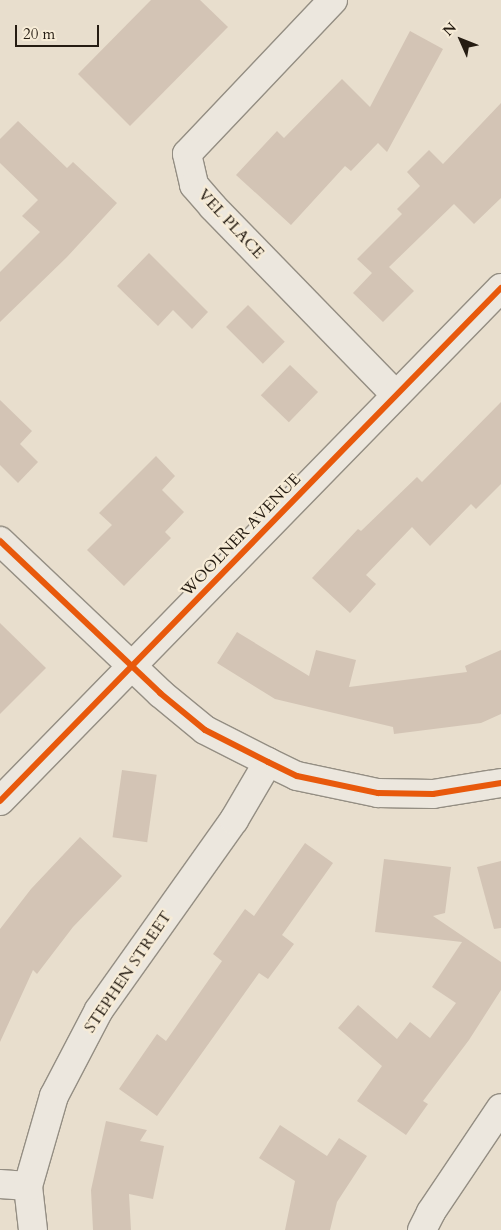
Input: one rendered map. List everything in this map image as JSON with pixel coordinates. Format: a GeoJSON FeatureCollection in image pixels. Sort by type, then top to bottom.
{"type":"FeatureCollection","features":[{"type":"Feature","properties":{"kind":"street","name":"VEL PLACE"},"geometry":{"type":"LineString","coordinates":[[333,0],[187,154],[194,185],[213,207],[396,395]]}},
{"type":"Feature","properties":{"kind":"street","name":"WOOLNER AVENUE"},"geometry":{"type":"LineString","coordinates":[[0,801],[501,288]]}},
{"type":"Feature","properties":{"kind":"street"},"geometry":{"type":"LineString","coordinates":[[0,541],[130,667],[205,730],[268,762],[297,776],[378,793],[433,794],[501,783]]}},
{"type":"Feature","properties":{"kind":"street","name":"STEPHEN STREET"},"geometry":{"type":"LineString","coordinates":[[33,1230],[28,1186],[54,1096],[99,1010],[234,820],[268,762]]}},
{"type":"Feature","properties":{"kind":"street"},"geometry":{"type":"LineString","coordinates":[[422,1230],[431,1212],[501,1108]]}},
{"type":"Feature","properties":{"kind":"street"},"geometry":{"type":"LineString","coordinates":[[0,1184],[28,1186]]}},
{"type":"Feature","properties":{"kind":"building"},"geometry":{"type":"Polygon","coordinates":[[[151,0],[200,0],[228,27],[130,126],[78,74],[151,0]]]}},
{"type":"Feature","properties":{"kind":"building"},"geometry":{"type":"Polygon","coordinates":[[[410,31],[443,49],[387,152],[378,143],[351,171],[345,166],[291,225],[236,175],[277,131],[284,138],[342,79],[370,107],[410,31]]]}},
{"type":"Feature","properties":{"kind":"building"},"geometry":{"type":"Polygon","coordinates":[[[501,103],[501,198],[474,224],[454,204],[389,267],[414,291],[383,322],[353,293],[372,273],[357,259],[402,214],[397,209],[420,186],[407,172],[429,150],[443,164],[501,103]]]}},
{"type":"Feature","properties":{"kind":"building"},"geometry":{"type":"Polygon","coordinates":[[[18,121],[67,168],[73,162],[117,203],[67,257],[0,322],[0,272],[40,232],[22,216],[38,200],[0,163],[0,139],[18,121]]]}},
{"type":"Feature","properties":{"kind":"building"},"geometry":{"type":"Polygon","coordinates":[[[149,253],[208,312],[192,329],[173,310],[158,326],[117,286],[149,253]]]}},
{"type":"Feature","properties":{"kind":"building"},"geometry":{"type":"Polygon","coordinates":[[[248,305],[285,342],[263,364],[226,327],[248,305]]]}},
{"type":"Feature","properties":{"kind":"building"},"geometry":{"type":"Polygon","coordinates":[[[290,365],[318,392],[289,422],[261,395],[290,365]]]}},
{"type":"Feature","properties":{"kind":"building"},"geometry":{"type":"Polygon","coordinates":[[[0,400],[32,431],[20,444],[38,462],[18,483],[0,465],[0,400]]]}},
{"type":"Feature","properties":{"kind":"building"},"geometry":{"type":"Polygon","coordinates":[[[501,402],[501,484],[476,509],[471,504],[430,546],[412,527],[366,575],[376,584],[350,613],[312,578],[358,529],[361,531],[417,477],[422,482],[501,402]]]}},
{"type":"Feature","properties":{"kind":"building"},"geometry":{"type":"Polygon","coordinates":[[[156,456],[175,476],[162,490],[184,512],[165,532],[171,538],[124,586],[87,550],[112,525],[99,513],[156,456]]]}},
{"type":"Feature","properties":{"kind":"building"},"geometry":{"type":"Polygon","coordinates":[[[0,623],[46,668],[0,714],[0,623]]]}},
{"type":"Feature","properties":{"kind":"building"},"geometry":{"type":"Polygon","coordinates":[[[237,632],[309,676],[316,650],[356,660],[349,687],[467,672],[465,666],[501,650],[501,714],[481,723],[394,734],[393,727],[275,699],[217,663],[237,632]]]}},
{"type":"Feature","properties":{"kind":"building"},"geometry":{"type":"Polygon","coordinates":[[[122,770],[157,775],[147,842],[113,837],[122,770]]]}},
{"type":"Feature","properties":{"kind":"building"},"geometry":{"type":"Polygon","coordinates":[[[80,837],[122,876],[73,927],[37,974],[33,970],[0,1042],[0,929],[31,889],[80,837]]]}},
{"type":"Feature","properties":{"kind":"building"},"geometry":{"type":"Polygon","coordinates":[[[305,843],[333,863],[282,935],[294,944],[268,979],[259,973],[157,1116],[119,1089],[157,1034],[166,1041],[222,961],[213,954],[245,909],[254,916],[305,843]]]}},
{"type":"Feature","properties":{"kind":"building"},"geometry":{"type":"Polygon","coordinates":[[[384,859],[451,867],[445,913],[433,916],[501,962],[501,990],[469,1040],[423,1101],[428,1104],[406,1135],[357,1101],[382,1066],[338,1028],[358,1005],[397,1039],[410,1022],[430,1038],[456,1003],[432,987],[462,942],[375,932],[384,859]]]}},
{"type":"Feature","properties":{"kind":"building"},"geometry":{"type":"Polygon","coordinates":[[[501,861],[501,928],[494,929],[477,867],[501,861]]]}},
{"type":"Feature","properties":{"kind":"building"},"geometry":{"type":"Polygon","coordinates":[[[106,1121],[147,1130],[140,1141],[164,1146],[153,1199],[129,1194],[131,1230],[93,1230],[91,1190],[106,1121]]]}},
{"type":"Feature","properties":{"kind":"building"},"geometry":{"type":"Polygon","coordinates":[[[280,1125],[327,1156],[339,1138],[367,1156],[337,1202],[330,1230],[285,1230],[295,1181],[259,1158],[280,1125]]]}},
{"type":"Feature","properties":{"kind":"cycle path"},"geometry":{"type":"LineString","coordinates":[[0,801],[501,288]]}},
{"type":"Feature","properties":{"kind":"cycle path"},"geometry":{"type":"LineString","coordinates":[[0,541],[160,693],[205,730],[268,762],[297,776],[378,793],[433,794],[501,783]]}}]}
